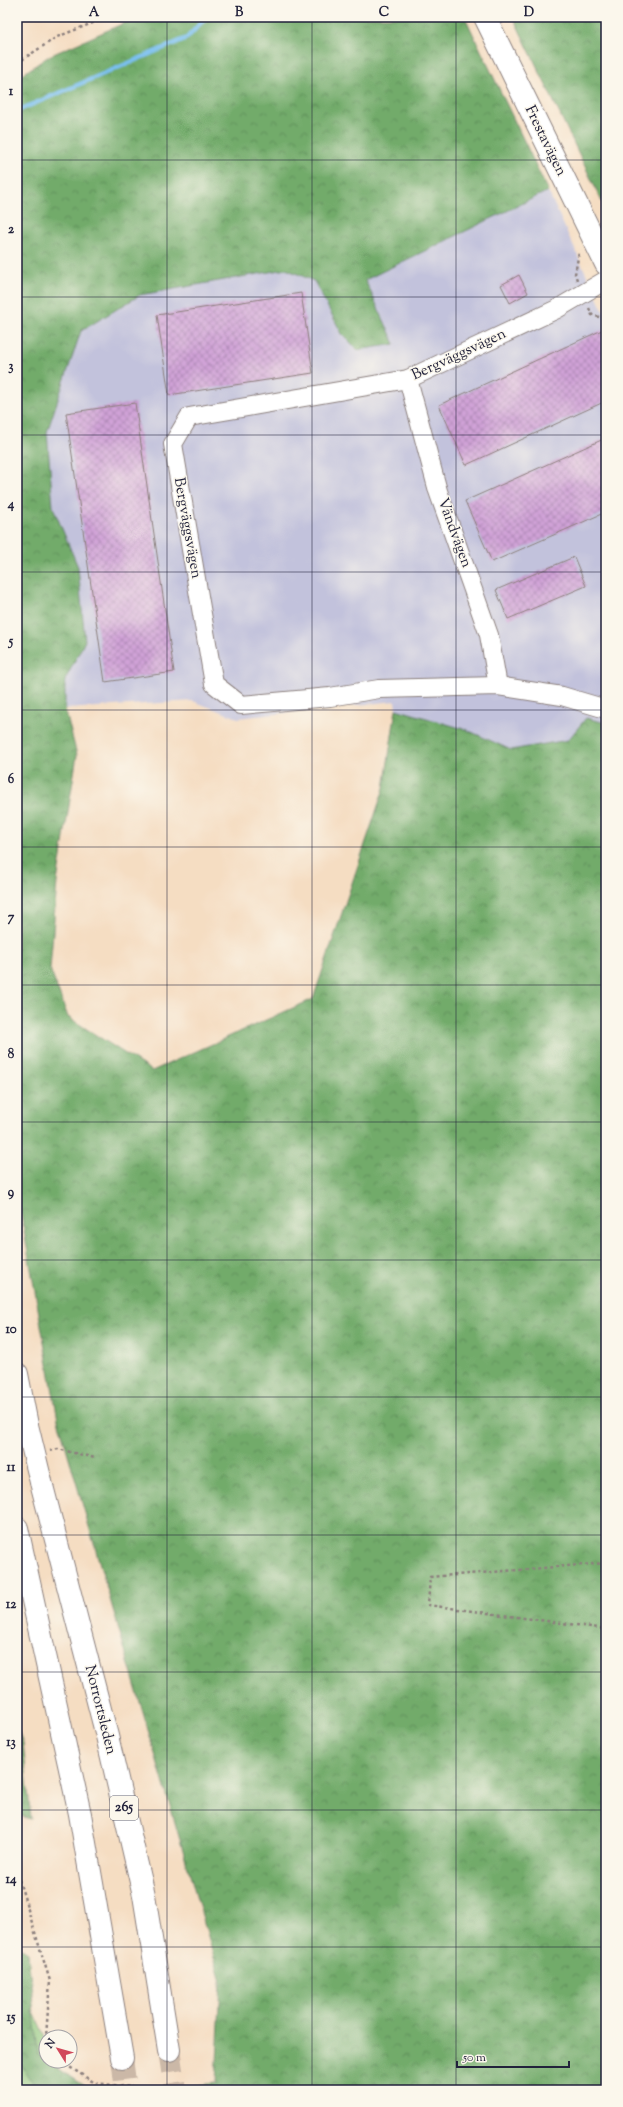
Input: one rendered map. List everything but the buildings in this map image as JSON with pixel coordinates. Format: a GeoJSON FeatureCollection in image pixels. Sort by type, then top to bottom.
{"type":"FeatureCollection","features":[{"type":"Feature","properties":{"kind":"main road","name":"Frestavägen"},"geometry":{"type":"LineString","coordinates":[[485,17],[606,264]]}},
{"type":"Feature","properties":{"kind":"main road","name":"Norrortsleden"},"geometry":{"type":"LineString","coordinates":[[17,1374],[41,1482],[107,1736],[144,1895],[170,2050]]}},
{"type":"Feature","properties":{"kind":"main road"},"geometry":{"type":"LineString","coordinates":[[17,1528],[80,1814],[122,2058]]}},
{"type":"Feature","properties":{"kind":"street","name":"Bergväggsvägen"},"geometry":{"type":"LineString","coordinates":[[606,280],[556,309],[408,379],[189,417],[173,444],[214,684],[241,705],[330,697],[380,690],[498,686],[562,696],[606,709]]}},
{"type":"Feature","properties":{"kind":"street","name":"Vändvägen"},"geometry":{"type":"LineString","coordinates":[[408,379],[438,491],[489,635],[498,686]]}},
{"type":"Feature","properties":{"kind":"path"},"geometry":{"type":"LineString","coordinates":[[17,63],[57,37],[108,17]]}},
{"type":"Feature","properties":{"kind":"path"},"geometry":{"type":"LineString","coordinates":[[583,294],[592,315],[606,319]]}},
{"type":"Feature","properties":{"kind":"path"},"geometry":{"type":"LineString","coordinates":[[44,1452],[58,1449],[95,1458]]}},
{"type":"Feature","properties":{"kind":"path"},"geometry":{"type":"LineString","coordinates":[[606,1563],[430,1577],[428,1605],[606,1629]]}},
{"type":"Feature","properties":{"kind":"path"},"geometry":{"type":"LineString","coordinates":[[17,1874],[50,1981],[47,2029]]}},
{"type":"Feature","properties":{"kind":"path"},"geometry":{"type":"LineString","coordinates":[[73,2069],[95,2083],[158,2090]]}},
{"type":"Feature","properties":{"kind":"shaded area"},"geometry":{"type":"Polygon","coordinates":[[[548,191],[606,317],[606,723],[586,718],[568,740],[511,750],[467,730],[396,709],[395,701],[238,718],[193,701],[65,709],[65,680],[85,641],[78,567],[53,507],[47,432],[81,331],[140,295],[286,269],[314,281],[342,334],[395,344],[365,280],[548,191]]]}},
{"type":"Feature","properties":{"kind":"green space"},"geometry":{"type":"Polygon","coordinates":[[[138,17],[465,17],[548,191],[365,280],[395,344],[358,350],[342,334],[314,281],[286,269],[140,295],[81,331],[47,432],[53,507],[78,567],[85,641],[65,680],[65,709],[77,755],[57,882],[50,969],[68,1017],[152,1071],[313,999],[384,788],[396,709],[467,730],[511,750],[568,740],[586,718],[606,723],[606,2090],[155,2090],[216,2083],[221,1981],[58,1420],[18,1197],[17,1180],[17,78],[49,56],[138,17]]]}},
{"type":"Feature","properties":{"kind":"green space"},"geometry":{"type":"Polygon","coordinates":[[[513,17],[606,17],[606,210],[513,17]]]}},
{"type":"Feature","properties":{"kind":"green space"},"geometry":{"type":"Polygon","coordinates":[[[17,1728],[23,1743],[31,1819],[17,1815],[17,1728]]]}},
{"type":"Feature","properties":{"kind":"green space"},"geometry":{"type":"Polygon","coordinates":[[[17,1946],[28,1953],[38,2055],[38,2069],[59,2069],[91,2090],[38,2090],[17,2058],[17,1946]]]}},
{"type":"Feature","properties":{"kind":"green space"},"geometry":{"type":"Polygon","coordinates":[[[17,1953],[23,1988],[41,2029],[38,2029],[38,2069],[60,2069],[69,2090],[17,2090],[17,1953]]]}},
{"type":"Feature","properties":{"kind":"waterway"},"geometry":{"type":"LineString","coordinates":[[17,111],[187,38],[206,17]]}},
{"type":"Feature","properties":{"kind":"tunnel"},"geometry":{"type":"LineString","coordinates":[[169,2050],[175,2090]]}},
{"type":"Feature","properties":{"kind":"tunnel"},"geometry":{"type":"LineString","coordinates":[[122,2058],[126,2090]]}}]}
